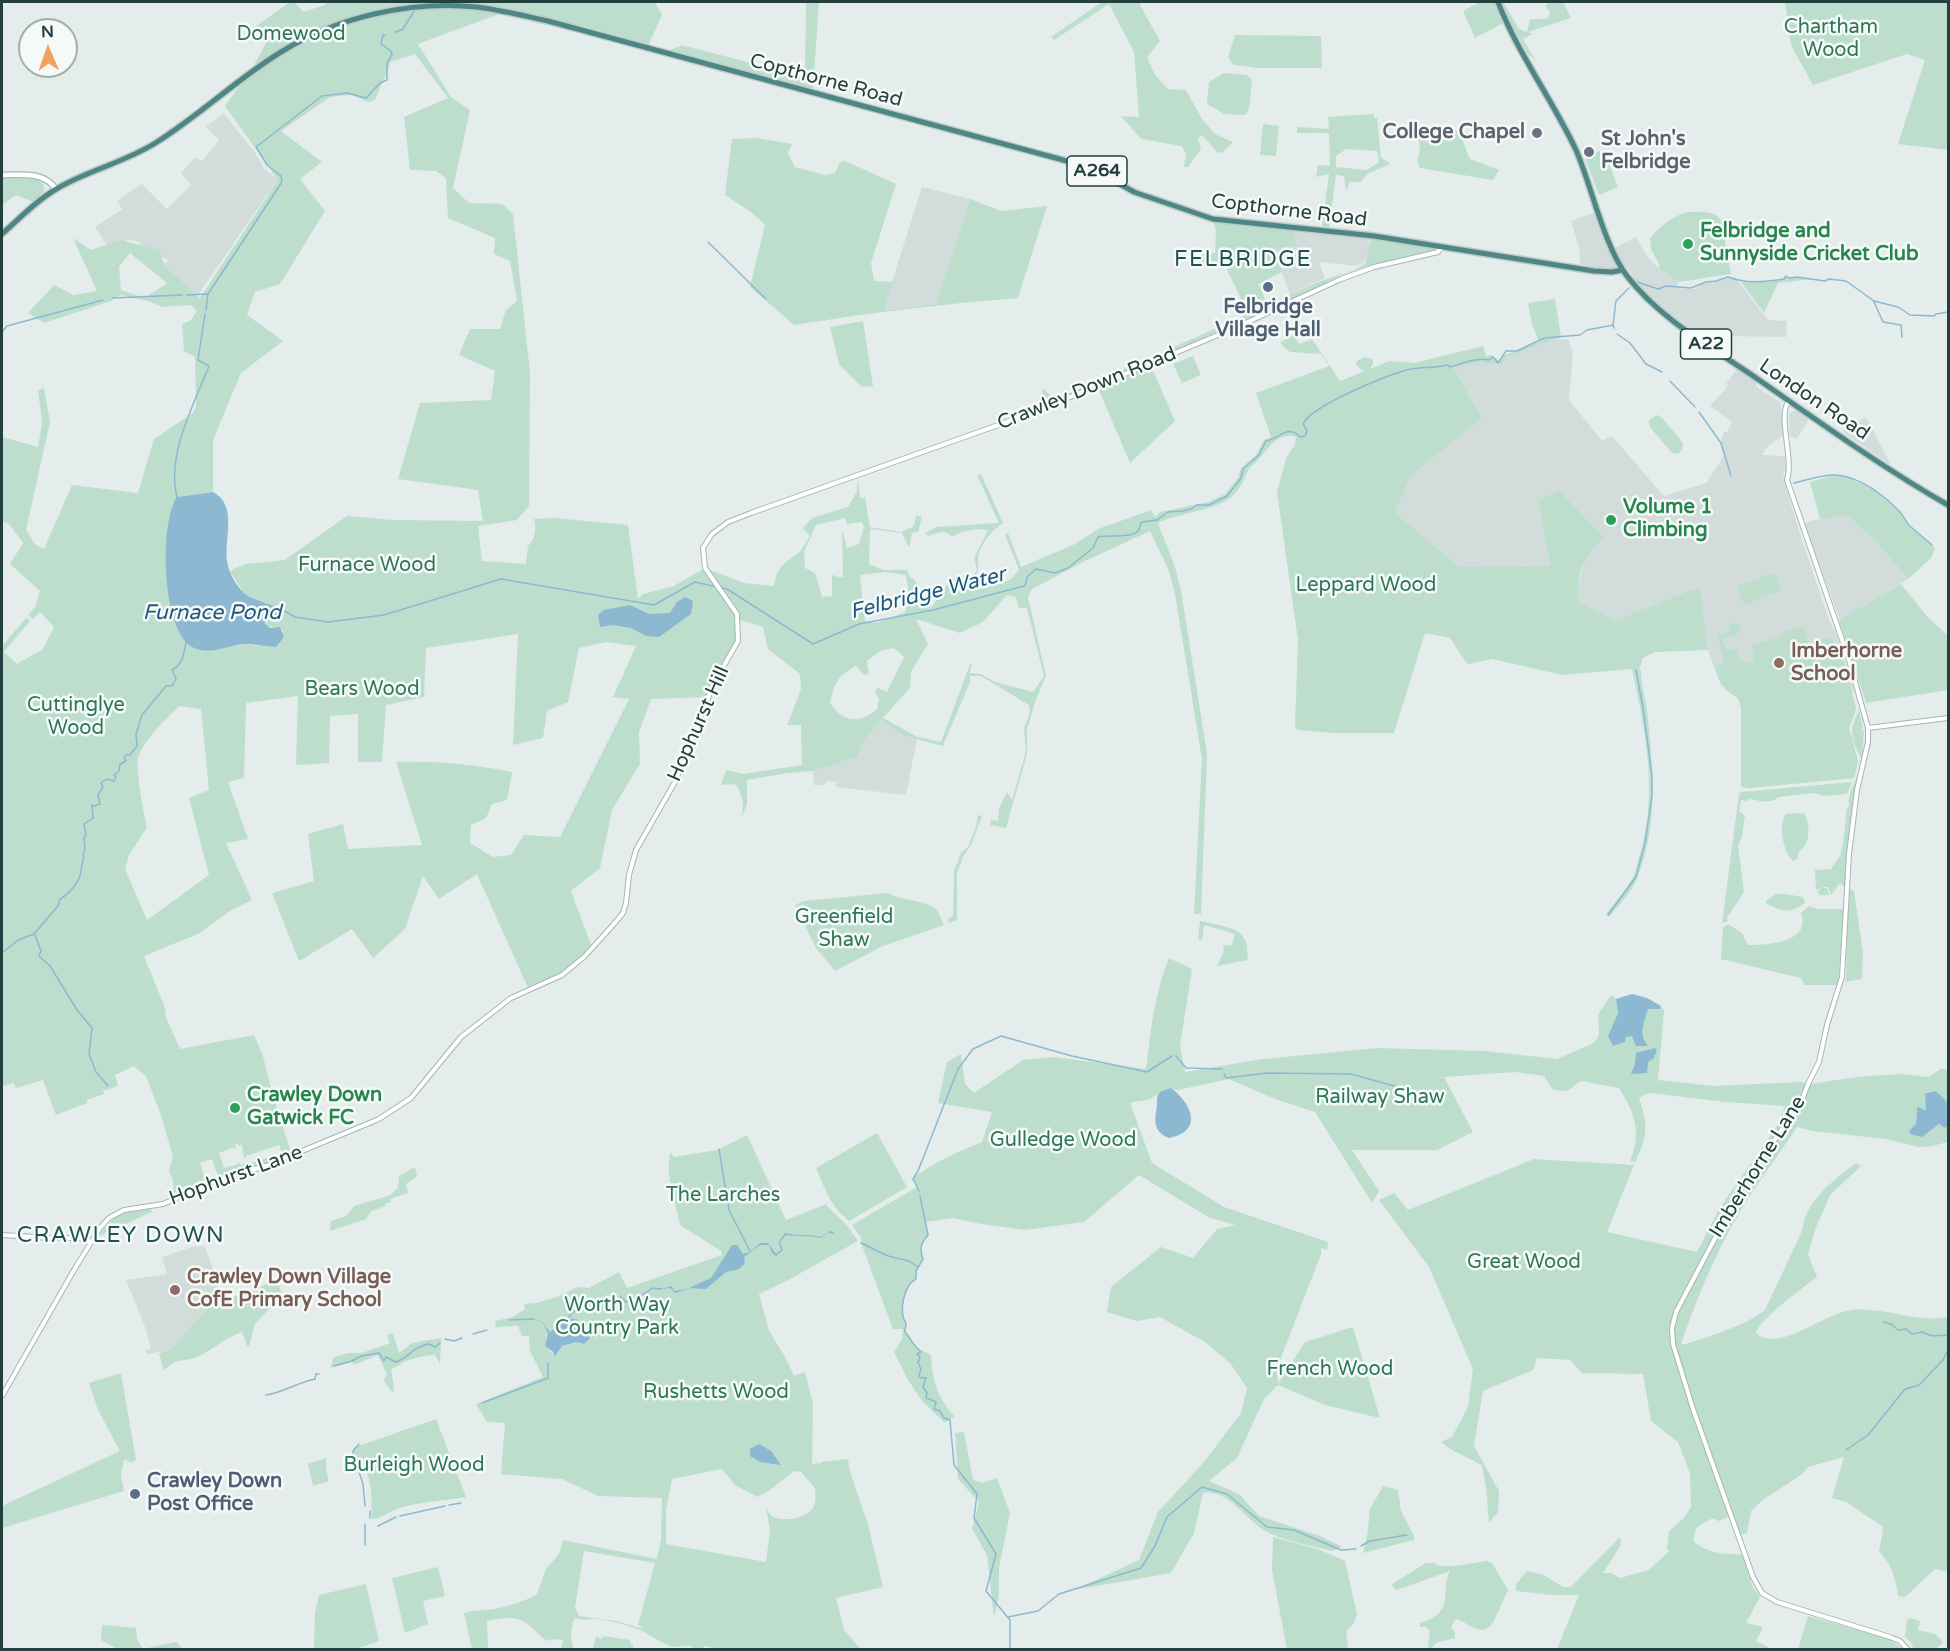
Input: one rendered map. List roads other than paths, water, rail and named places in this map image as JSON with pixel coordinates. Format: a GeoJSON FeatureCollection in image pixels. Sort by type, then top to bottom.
{"type":"FeatureCollection","features":[{"type":"Feature","properties":{"kind":"highway","name":"London Road"},"geometry":{"type":"LineString","coordinates":[[1498,2],[1521,54],[1575,149],[1611,247],[1623,270],[1654,307],[1789,401],[1948,505]]}},
{"type":"Feature","properties":{"kind":"highway","name":"Copthorne Road"},"geometry":{"type":"LineString","coordinates":[[56,189],[155,144],[280,52],[311,36],[362,17],[407,8],[476,7],[548,21],[1078,164],[1097,171],[1134,192],[1179,206],[1206,218],[1374,236],[1603,272],[1623,270]]}},
{"type":"Feature","properties":{"kind":"highway","name":"A264"},"geometry":{"type":"LineString","coordinates":[[2,234],[56,189]]}},
{"type":"Feature","properties":{"kind":"main road"},"geometry":{"type":"LineString","coordinates":[[2,175],[40,176],[50,180],[56,189]]}},
{"type":"Feature","properties":{"kind":"street","name":"Crawley Down Road"},"geometry":{"type":"LineString","coordinates":[[728,522],[1012,422],[1237,327],[1341,279],[1374,267],[1438,252],[1441,248]]}},
{"type":"Feature","properties":{"kind":"street","name":"Imberhorne Lane"},"geometry":{"type":"LineString","coordinates":[[1789,401],[1783,412],[1789,458],[1787,480],[1849,660],[1868,728],[1868,742],[1857,792],[1851,836],[1842,977],[1827,1025],[1819,1062],[1802,1100],[1727,1212],[1676,1312],[1672,1328],[1673,1344],[1735,1529],[1758,1588],[1768,1598],[1777,1602],[1890,1637],[1900,1641],[1908,1650]]}},
{"type":"Feature","properties":{"kind":"street","name":"Hophurst Hill"},"geometry":{"type":"LineString","coordinates":[[626,903],[629,875],[636,850],[675,782],[714,684],[738,641],[737,614],[705,568],[703,548],[712,534],[728,522]]}},
{"type":"Feature","properties":{"kind":"street"},"geometry":{"type":"LineString","coordinates":[[1868,728],[1948,718]]}},
{"type":"Feature","properties":{"kind":"street","name":"Hophurst Lane"},"geometry":{"type":"LineString","coordinates":[[2,1396],[91,1242],[100,1228],[116,1214],[124,1210],[163,1204],[222,1178],[279,1161],[379,1119],[411,1098],[461,1037],[511,998],[552,981],[574,965],[613,926],[623,913],[626,903]]}},
{"type":"Feature","properties":{"kind":"street"},"geometry":{"type":"LineString","coordinates":[[2,1235],[80,1238],[91,1242]]}},
{"type":"Feature","properties":{"kind":"water","name":"Furnace Pond"},"geometry":{"type":"Polygon","coordinates":[[[213,492],[221,498],[228,513],[227,561],[233,579],[247,595],[279,608],[276,616],[265,623],[270,628],[280,627],[284,637],[276,647],[243,644],[206,651],[200,650],[194,648],[183,638],[175,622],[166,576],[167,529],[171,510],[177,497],[213,492]]]}},
{"type":"Feature","properties":{"kind":"water"},"geometry":{"type":"Polygon","coordinates":[[[685,597],[693,601],[691,614],[659,637],[646,636],[631,628],[613,625],[600,627],[598,615],[604,610],[630,605],[649,614],[670,613],[677,602],[685,597]]]}},
{"type":"Feature","properties":{"kind":"water"},"geometry":{"type":"Polygon","coordinates":[[[1632,994],[1647,998],[1661,1006],[1660,1009],[1648,1009],[1643,1037],[1648,1046],[1636,1046],[1632,1036],[1626,1037],[1625,1042],[1613,1046],[1608,1036],[1618,1013],[1616,999],[1632,994]]]}},
{"type":"Feature","properties":{"kind":"water"},"geometry":{"type":"Polygon","coordinates":[[[1655,1048],[1657,1050],[1654,1058],[1648,1062],[1647,1073],[1631,1074],[1636,1053],[1655,1048]]]}},
{"type":"Feature","properties":{"kind":"water"},"geometry":{"type":"Polygon","coordinates":[[[1171,1088],[1189,1109],[1191,1123],[1180,1134],[1169,1138],[1160,1132],[1155,1120],[1159,1093],[1171,1088]]]}},
{"type":"Feature","properties":{"kind":"water"},"geometry":{"type":"Polygon","coordinates":[[[1936,1091],[1948,1103],[1948,1126],[1945,1128],[1939,1124],[1922,1137],[1910,1134],[1909,1131],[1916,1124],[1917,1108],[1926,1109],[1925,1093],[1936,1091]]]}},
{"type":"Feature","properties":{"kind":"water"},"geometry":{"type":"Polygon","coordinates":[[[831,1231],[836,1234],[828,1233],[820,1238],[786,1235],[780,1242],[783,1250],[776,1256],[769,1245],[760,1245],[744,1257],[745,1263],[739,1269],[726,1272],[706,1289],[691,1288],[675,1293],[670,1288],[662,1289],[671,1286],[674,1291],[687,1289],[711,1278],[732,1245],[737,1245],[743,1254],[750,1252],[760,1243],[768,1243],[776,1254],[781,1250],[779,1242],[785,1233],[820,1237],[831,1231]]]}},
{"type":"Feature","properties":{"kind":"water"},"geometry":{"type":"Polygon","coordinates":[[[568,1318],[577,1319],[576,1326],[579,1332],[588,1334],[590,1339],[584,1344],[576,1342],[562,1346],[555,1357],[553,1352],[545,1346],[548,1333],[543,1324],[534,1319],[542,1322],[550,1332],[557,1327],[560,1321],[568,1318]]]}},
{"type":"Feature","properties":{"kind":"water"},"geometry":{"type":"Polygon","coordinates":[[[759,1444],[771,1451],[781,1465],[760,1462],[750,1456],[750,1449],[759,1444]]]}},
{"type":"Feature","properties":{"kind":"waterway"},"geometry":{"type":"LineString","coordinates":[[395,32],[402,30],[415,10]]}},
{"type":"Feature","properties":{"kind":"waterway"},"geometry":{"type":"LineString","coordinates":[[206,310],[208,294],[282,182],[281,176],[267,165],[256,147],[322,96],[347,93],[366,98],[380,83],[387,80],[387,63],[392,55],[391,51],[381,44],[383,35],[385,35]]}},
{"type":"Feature","properties":{"kind":"waterway"},"geometry":{"type":"LineString","coordinates":[[708,242],[766,299]]}},
{"type":"Feature","properties":{"kind":"waterway"},"geometry":{"type":"LineString","coordinates":[[1637,282],[1658,289],[1666,286],[1691,288],[1728,277],[1756,282],[1784,279],[1786,276],[1825,281],[1829,279],[1846,281],[1874,301],[1898,307],[1910,315],[1934,316],[1948,312]]}},
{"type":"Feature","properties":{"kind":"waterway"},"geometry":{"type":"LineString","coordinates":[[1613,325],[1616,301],[1629,288]]}},
{"type":"Feature","properties":{"kind":"waterway"},"geometry":{"type":"LineString","coordinates":[[187,295],[207,294]]}},
{"type":"Feature","properties":{"kind":"waterway"},"geometry":{"type":"LineString","coordinates":[[113,298],[182,295]]}},
{"type":"Feature","properties":{"kind":"waterway"},"geometry":{"type":"LineString","coordinates":[[2,332],[7,326],[103,300]]}},
{"type":"Feature","properties":{"kind":"waterway"},"geometry":{"type":"LineString","coordinates":[[1874,302],[1883,322],[1901,325],[1902,337]]}},
{"type":"Feature","properties":{"kind":"waterway"},"geometry":{"type":"LineString","coordinates":[[177,497],[175,465],[178,448],[189,413],[209,366],[198,360],[205,314]]}},
{"type":"Feature","properties":{"kind":"waterway","name":"Felbridge Water"},"geometry":{"type":"LineString","coordinates":[[722,588],[813,644],[859,624],[933,610],[1024,586],[1027,577],[1036,569],[1055,573],[1068,568],[1093,548],[1098,537],[1131,535],[1138,531],[1142,522],[1157,520],[1168,512],[1191,509],[1197,505],[1209,505],[1227,496],[1241,478],[1243,469],[1259,455],[1266,441],[1287,432],[1295,433],[1300,437],[1305,436],[1307,431],[1303,424],[1320,408],[1370,383],[1411,369],[1448,365],[1450,367],[1475,360],[1489,360],[1493,357],[1498,363],[1506,351],[1517,351],[1544,338],[1580,335],[1587,330],[1613,325],[1614,328]]}},
{"type":"Feature","properties":{"kind":"waterway","name":"Felbridge Water"},"geometry":{"type":"LineString","coordinates":[[1617,334],[1630,343],[1646,364],[1662,372]]}},
{"type":"Feature","properties":{"kind":"waterway","name":"Felbridge Water"},"geometry":{"type":"LineString","coordinates":[[1670,381],[1695,407]]}},
{"type":"Feature","properties":{"kind":"waterway","name":"Felbridge Water"},"geometry":{"type":"LineString","coordinates":[[1699,412],[1721,443],[1731,476]]}},
{"type":"Feature","properties":{"kind":"waterway","name":"Felbridge Water"},"geometry":{"type":"LineString","coordinates":[[1794,483],[1831,475],[1845,476],[1863,483],[1887,499],[1909,525],[1932,545]]}},
{"type":"Feature","properties":{"kind":"waterway","name":"Felbridge Water"},"geometry":{"type":"LineString","coordinates":[[279,608],[295,617],[328,622],[384,615],[501,579],[654,605],[695,582],[717,587]]}},
{"type":"Feature","properties":{"kind":"waterway"},"geometry":{"type":"LineString","coordinates":[[2,953],[18,940],[34,934],[58,906],[60,899],[76,883],[85,850],[84,824],[93,818],[92,805],[100,804],[98,795],[103,787],[101,783],[107,779],[114,781],[116,777],[114,775],[119,771],[120,764],[126,761],[124,758],[126,755],[130,755],[137,746],[136,734],[142,715],[166,686],[172,686],[176,679],[172,670],[181,661],[186,642]]}},
{"type":"Feature","properties":{"kind":"waterway"},"geometry":{"type":"LineString","coordinates":[[1608,915],[1636,877],[1645,843],[1652,796],[1652,776],[1636,670]]}},
{"type":"Feature","properties":{"kind":"waterway"},"geometry":{"type":"LineString","coordinates":[[35,935],[41,951],[39,956],[50,966],[77,1010],[92,1028],[89,1054],[96,1072],[108,1086]]}},
{"type":"Feature","properties":{"kind":"waterway"},"geometry":{"type":"LineString","coordinates":[[919,1191],[913,1179],[958,1069],[973,1049],[1001,1036],[1072,1056],[1147,1072],[1172,1056]]}},
{"type":"Feature","properties":{"kind":"waterway"},"geometry":{"type":"LineString","coordinates":[[1176,1056],[1186,1068],[1222,1069]]}},
{"type":"Feature","properties":{"kind":"waterway"},"geometry":{"type":"LineString","coordinates":[[1224,1074],[1226,1078],[1267,1073],[1351,1074],[1434,1097]]}},
{"type":"Feature","properties":{"kind":"waterway"},"geometry":{"type":"LineString","coordinates":[[719,1149],[729,1210],[750,1251]]}},
{"type":"Feature","properties":{"kind":"waterway"},"geometry":{"type":"LineString","coordinates":[[920,1196],[928,1235],[921,1246],[923,1259],[916,1271],[916,1279],[908,1287],[903,1299],[905,1332],[921,1352],[917,1354],[920,1357],[919,1376],[926,1378],[923,1387],[927,1393],[926,1398],[936,1402],[934,1409],[950,1420],[954,1465],[977,1494],[974,1518],[996,1554],[986,1591],[1010,1620],[1010,1650]]}},
{"type":"Feature","properties":{"kind":"waterway"},"geometry":{"type":"LineString","coordinates":[[861,1243],[888,1256],[909,1261],[918,1267]]}},
{"type":"Feature","properties":{"kind":"waterway"},"geometry":{"type":"LineString","coordinates":[[568,1318],[579,1308],[596,1300],[605,1299],[610,1306],[621,1297],[626,1302],[652,1288],[662,1289]]}},
{"type":"Feature","properties":{"kind":"waterway"},"geometry":{"type":"LineString","coordinates":[[510,1320],[534,1319]]}},
{"type":"Feature","properties":{"kind":"waterway"},"geometry":{"type":"LineString","coordinates":[[1883,1322],[1891,1324],[1898,1330],[1906,1329],[1912,1334],[1922,1332],[1932,1336],[1948,1335]]}},
{"type":"Feature","properties":{"kind":"waterway"},"geometry":{"type":"LineString","coordinates":[[473,1334],[487,1330]]}},
{"type":"Feature","properties":{"kind":"waterway"},"geometry":{"type":"LineString","coordinates":[[445,1339],[454,1341],[462,1338]]}},
{"type":"Feature","properties":{"kind":"waterway"},"geometry":{"type":"LineString","coordinates":[[334,1366],[361,1356],[379,1353],[384,1361],[386,1357],[396,1362],[419,1347],[429,1344],[435,1347],[440,1343]]}},
{"type":"Feature","properties":{"kind":"waterway"},"geometry":{"type":"LineString","coordinates":[[1846,1450],[1868,1435],[1905,1389],[1919,1385],[1943,1360],[1948,1350]]}},
{"type":"Feature","properties":{"kind":"waterway"},"geometry":{"type":"LineString","coordinates":[[482,1403],[548,1378],[548,1363]]}},
{"type":"Feature","properties":{"kind":"waterway"},"geometry":{"type":"LineString","coordinates":[[266,1395],[315,1379],[316,1374],[319,1374]]}},
{"type":"Feature","properties":{"kind":"waterway"},"geometry":{"type":"LineString","coordinates":[[353,1457],[353,1451],[359,1444]]}},
{"type":"Feature","properties":{"kind":"waterway"},"geometry":{"type":"LineString","coordinates":[[350,1460],[355,1468]]}},
{"type":"Feature","properties":{"kind":"waterway"},"geometry":{"type":"LineString","coordinates":[[358,1469],[363,1484],[365,1506]]}},
{"type":"Feature","properties":{"kind":"waterway"},"geometry":{"type":"LineString","coordinates":[[1008,1617],[1038,1611],[1059,1594],[1141,1568],[1155,1546],[1167,1517],[1202,1487],[1227,1494],[1267,1527],[1294,1530],[1341,1550],[1356,1549]]}},
{"type":"Feature","properties":{"kind":"waterway"},"geometry":{"type":"LineString","coordinates":[[449,1505],[461,1503]]}},
{"type":"Feature","properties":{"kind":"waterway"},"geometry":{"type":"LineString","coordinates":[[400,1516],[445,1506]]}},
{"type":"Feature","properties":{"kind":"waterway"},"geometry":{"type":"LineString","coordinates":[[370,1511],[370,1518]]}},
{"type":"Feature","properties":{"kind":"waterway"},"geometry":{"type":"LineString","coordinates":[[378,1526],[396,1517]]}},
{"type":"Feature","properties":{"kind":"waterway"},"geometry":{"type":"LineString","coordinates":[[365,1524],[365,1545]]}},
{"type":"Feature","properties":{"kind":"waterway"},"geometry":{"type":"LineString","coordinates":[[1361,1546],[1370,1541],[1407,1535]]}},
{"type":"Feature","properties":{"kind":"place","name":"College Chapel"},"geometry":{"type":"Point","coordinates":[1537,133]}},
{"type":"Feature","properties":{"kind":"place","name":"St John's Felbridge"},"geometry":{"type":"Point","coordinates":[1589,152]}},
{"type":"Feature","properties":{"kind":"place","name":"Felbridge and Sunnyside Cricket Club"},"geometry":{"type":"Point","coordinates":[1688,244]}},
{"type":"Feature","properties":{"kind":"place","name":"Felbridge Village Hall"},"geometry":{"type":"Point","coordinates":[1268,287]}},
{"type":"Feature","properties":{"kind":"place","name":"Volume 1 Climbing"},"geometry":{"type":"Point","coordinates":[1611,520]}},
{"type":"Feature","properties":{"kind":"place","name":"Imberhorne School"},"geometry":{"type":"Point","coordinates":[1779,663]}},
{"type":"Feature","properties":{"kind":"place","name":"Crawley Down Gatwick FC"},"geometry":{"type":"Point","coordinates":[235,1108]}},
{"type":"Feature","properties":{"kind":"place","name":"Crawley Down Village CofE Primary School"},"geometry":{"type":"Point","coordinates":[175,1290]}},
{"type":"Feature","properties":{"kind":"place","name":"Crawley Down Post Office"},"geometry":{"type":"Point","coordinates":[135,1494]}},
{"type":"Feature","properties":{"kind":"district","name":"FELBRIDGE"},"geometry":{"type":"Point","coordinates":[1243,260]}},
{"type":"Feature","properties":{"kind":"district","name":"CRAWLEY DOWN"},"geometry":{"type":"Point","coordinates":[121,1236]}},
{"type":"Feature","properties":{"kind":"park label","name":"Domewood"},"geometry":{"type":"Point","coordinates":[291,35]}},
{"type":"Feature","properties":{"kind":"park label","name":"Chartham Wood"},"geometry":{"type":"Point","coordinates":[1831,40]}},
{"type":"Feature","properties":{"kind":"park label","name":"Furnace Wood"},"geometry":{"type":"Point","coordinates":[367,566]}},
{"type":"Feature","properties":{"kind":"park label","name":"Leppard Wood"},"geometry":{"type":"Point","coordinates":[1366,586]}},
{"type":"Feature","properties":{"kind":"park label","name":"Bears Wood"},"geometry":{"type":"Point","coordinates":[362,690]}},
{"type":"Feature","properties":{"kind":"park label","name":"Cuttinglye Wood"},"geometry":{"type":"Point","coordinates":[76,718]}},
{"type":"Feature","properties":{"kind":"park label","name":"Greenfield Shaw"},"geometry":{"type":"Point","coordinates":[844,930]}},
{"type":"Feature","properties":{"kind":"park label","name":"Railway Shaw"},"geometry":{"type":"Point","coordinates":[1380,1098]}},
{"type":"Feature","properties":{"kind":"park label","name":"Gulledge Wood"},"geometry":{"type":"Point","coordinates":[1063,1141]}},
{"type":"Feature","properties":{"kind":"park label","name":"The Larches"},"geometry":{"type":"Point","coordinates":[723,1196]}},
{"type":"Feature","properties":{"kind":"park label","name":"Great Wood"},"geometry":{"type":"Point","coordinates":[1524,1263]}},
{"type":"Feature","properties":{"kind":"park label","name":"Worth Way Country Park"},"geometry":{"type":"Point","coordinates":[617,1318]}},
{"type":"Feature","properties":{"kind":"park label","name":"French Wood"},"geometry":{"type":"Point","coordinates":[1330,1370]}},
{"type":"Feature","properties":{"kind":"park label","name":"Rushetts Wood"},"geometry":{"type":"Point","coordinates":[716,1393]}},
{"type":"Feature","properties":{"kind":"park label","name":"Burleigh Wood"},"geometry":{"type":"Point","coordinates":[414,1466]}}]}
